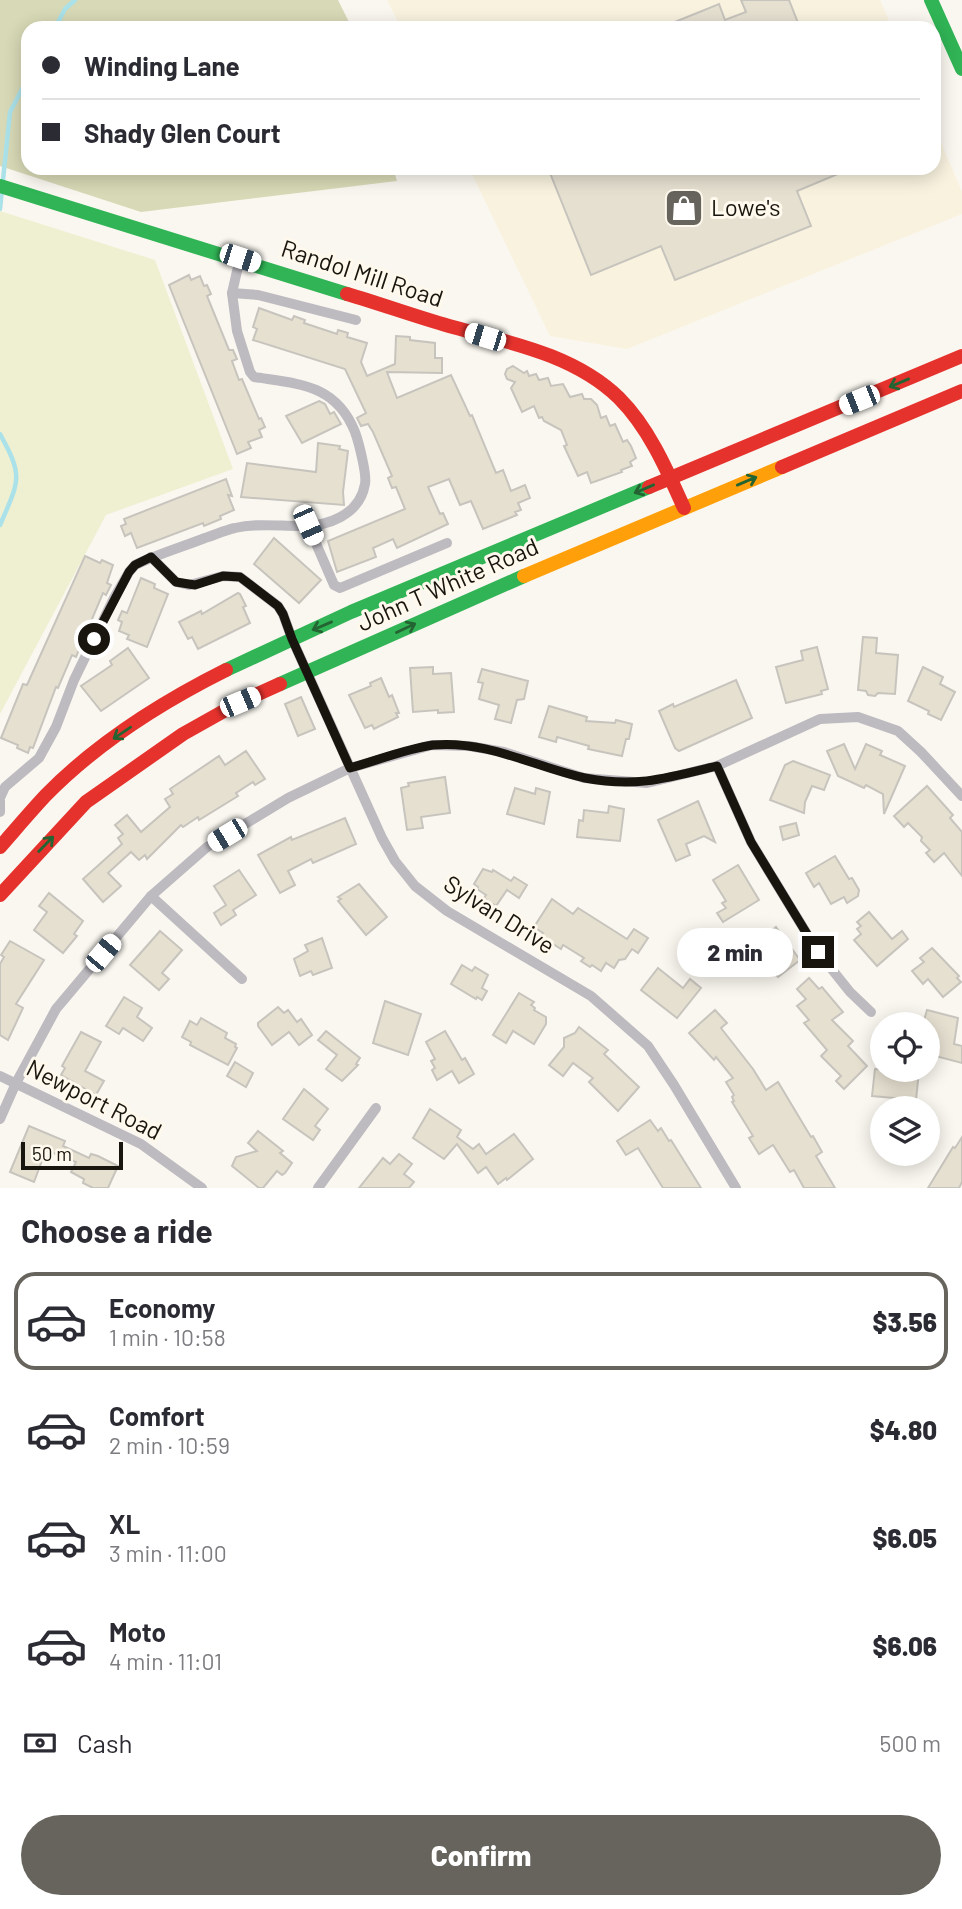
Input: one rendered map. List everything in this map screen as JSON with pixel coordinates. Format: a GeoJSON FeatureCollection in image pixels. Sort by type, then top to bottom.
{"type":"FeatureCollection","features":[{"type":"Feature","properties":{"kind":"street"},"geometry":{"type":"LineString","coordinates":[[931,0],[940,21]]}},
{"type":"Feature","properties":{"kind":"street"},"geometry":{"type":"LineString","coordinates":[[941,22],[962,69]]}},
{"type":"Feature","properties":{"kind":"street","name":"Randol Mill Road"},"geometry":{"type":"LineString","coordinates":[[0,186],[544,354],[578,369],[609,388],[625,403],[671,477],[684,508]]}},
{"type":"Feature","properties":{"kind":"street"},"geometry":{"type":"LineString","coordinates":[[16,827],[1,811],[0,797],[5,787],[39,758],[57,727],[74,680],[135,565],[235,528],[329,522],[352,511],[362,497],[366,482],[355,433],[344,410],[323,392],[302,384],[254,377],[250,373],[237,331],[232,293],[240,258]]}},
{"type":"Feature","properties":{"kind":"street"},"geometry":{"type":"LineString","coordinates":[[232,293],[258,295],[356,320]]}},
{"type":"Feature","properties":{"kind":"street","name":"John T White Road"},"geometry":{"type":"LineString","coordinates":[[0,847],[31,809],[103,746],[156,709],[227,668],[671,477],[962,356]]}},
{"type":"Feature","properties":{"kind":"street","name":"John T White Road"},"geometry":{"type":"LineString","coordinates":[[0,895],[86,802],[183,734],[240,702],[492,589],[962,391]]}},
{"type":"Feature","properties":{"kind":"street"},"geometry":{"type":"LineString","coordinates":[[308,525],[334,585],[340,588],[447,543]]}},
{"type":"Feature","properties":{"kind":"street","name":"Sylvan Drive"},"geometry":{"type":"LineString","coordinates":[[151,557],[176,582],[189,585],[223,576],[240,577],[278,606],[382,838],[395,861],[415,886],[447,911],[591,996],[648,1046],[736,1188]]}},
{"type":"Feature","properties":{"kind":"street"},"geometry":{"type":"LineString","coordinates":[[0,1119],[56,1009],[151,897],[207,847],[288,798],[350,768],[432,745],[469,746],[503,752],[584,778],[647,783],[717,766],[821,719],[858,717],[898,731],[962,796]]}},
{"type":"Feature","properties":{"kind":"street"},"geometry":{"type":"LineString","coordinates":[[717,766],[751,842],[811,941],[850,992],[871,1012]]}},
{"type":"Feature","properties":{"kind":"street"},"geometry":{"type":"LineString","coordinates":[[151,897],[242,979]]}},
{"type":"Feature","properties":{"kind":"street","name":"Newport Road"},"geometry":{"type":"LineString","coordinates":[[0,1076],[141,1144],[202,1188]]}},
{"type":"Feature","properties":{"kind":"street"},"geometry":{"type":"LineString","coordinates":[[318,1188],[376,1108]]}},
{"type":"Feature","properties":{"kind":"shaded area"},"geometry":{"type":"Polygon","coordinates":[[[387,0],[880,0],[889,21],[398,21],[387,0]]]}},
{"type":"Feature","properties":{"kind":"shaded area"},"geometry":{"type":"Polygon","coordinates":[[[941,142],[962,192],[962,214],[627,349],[550,336],[472,175],[941,175],[941,142]]]}},
{"type":"Feature","properties":{"kind":"green space"},"geometry":{"type":"Polygon","coordinates":[[[0,0],[338,0],[348,21],[21,21],[21,173],[0,166],[0,0]]]}},
{"type":"Feature","properties":{"kind":"green space"},"geometry":{"type":"Polygon","coordinates":[[[28,175],[395,175],[397,181],[141,212],[28,175]]]}},
{"type":"Feature","properties":{"kind":"green space"},"geometry":{"type":"Polygon","coordinates":[[[0,211],[155,260],[233,469],[106,515],[0,714],[0,211]]]}},
{"type":"Feature","properties":{"kind":"building"},"geometry":{"type":"Polygon","coordinates":[[[741,0],[789,0],[797,21],[677,21],[719,4],[725,20],[746,12],[741,0]]]}},
{"type":"Feature","properties":{"kind":"building","name":"Lowe's"},"geometry":{"type":"Polygon","coordinates":[[[551,175],[835,175],[797,191],[811,226],[675,280],[661,246],[591,275],[551,175]]]}},
{"type":"Feature","properties":{"kind":"building"},"geometry":{"type":"Polygon","coordinates":[[[189,275],[191,280],[200,276],[204,286],[207,285],[211,294],[207,296],[229,350],[233,350],[237,359],[232,361],[239,380],[242,379],[265,427],[259,430],[262,437],[248,442],[251,448],[237,454],[169,285],[189,275]]]}},
{"type":"Feature","properties":{"kind":"building"},"geometry":{"type":"Polygon","coordinates":[[[259,308],[292,320],[294,316],[305,320],[304,323],[337,334],[338,330],[348,333],[347,337],[367,343],[361,362],[367,376],[395,364],[396,336],[435,343],[435,358],[442,358],[442,373],[387,372],[397,398],[451,375],[470,416],[472,415],[496,473],[503,470],[511,491],[525,485],[530,498],[518,503],[521,510],[515,512],[517,515],[483,529],[471,501],[460,505],[449,479],[428,487],[440,514],[443,513],[448,524],[397,548],[393,539],[373,548],[376,557],[337,572],[328,541],[405,509],[396,487],[392,488],[388,478],[392,476],[373,432],[368,424],[361,426],[357,418],[366,413],[345,369],[253,340],[257,329],[253,327],[259,308]]]}},
{"type":"Feature","properties":{"kind":"building"},"geometry":{"type":"Polygon","coordinates":[[[513,366],[524,373],[527,371],[529,376],[536,374],[539,380],[548,378],[551,386],[563,384],[570,397],[582,394],[584,399],[591,399],[597,405],[601,418],[606,416],[610,426],[615,424],[623,442],[627,440],[631,446],[636,458],[630,462],[632,466],[591,483],[587,472],[578,476],[564,446],[567,445],[561,430],[544,421],[542,417],[539,418],[534,406],[522,412],[511,388],[515,382],[507,379],[505,374],[507,369],[513,366]]]}},
{"type":"Feature","properties":{"kind":"building"},"geometry":{"type":"Polygon","coordinates":[[[319,401],[325,404],[330,414],[334,412],[341,424],[302,443],[286,416],[319,401]]]}},
{"type":"Feature","properties":{"kind":"building"},"geometry":{"type":"Polygon","coordinates":[[[318,443],[340,446],[339,449],[348,451],[344,505],[241,497],[247,463],[316,472],[318,443]]]}},
{"type":"Feature","properties":{"kind":"building"},"geometry":{"type":"Polygon","coordinates":[[[226,479],[234,510],[220,516],[221,519],[137,548],[131,533],[125,536],[121,526],[126,524],[124,519],[226,479]]]}},
{"type":"Feature","properties":{"kind":"building"},"geometry":{"type":"Polygon","coordinates":[[[274,538],[321,580],[299,603],[254,564],[274,538]]]}},
{"type":"Feature","properties":{"kind":"building"},"geometry":{"type":"Polygon","coordinates":[[[85,556],[113,565],[107,583],[111,585],[106,595],[103,593],[76,657],[72,655],[58,688],[56,687],[33,748],[30,747],[28,753],[17,748],[18,745],[1,738],[23,684],[27,685],[85,556]]]}},
{"type":"Feature","properties":{"kind":"building"},"geometry":{"type":"Polygon","coordinates":[[[141,578],[168,594],[147,647],[127,639],[129,635],[119,631],[122,622],[118,620],[122,611],[127,613],[141,578]]]}},
{"type":"Feature","properties":{"kind":"building"},"geometry":{"type":"Polygon","coordinates":[[[238,593],[246,606],[243,607],[250,623],[198,649],[192,637],[188,639],[179,622],[201,611],[202,614],[238,593]]]}},
{"type":"Feature","properties":{"kind":"building"},"geometry":{"type":"Polygon","coordinates":[[[863,637],[877,638],[876,653],[898,655],[895,694],[878,693],[875,696],[858,690],[863,637]]]}},
{"type":"Feature","properties":{"kind":"building"},"geometry":{"type":"Polygon","coordinates":[[[817,647],[828,689],[821,691],[822,694],[786,703],[776,667],[803,660],[801,651],[817,647]]]}},
{"type":"Feature","properties":{"kind":"building"},"geometry":{"type":"Polygon","coordinates":[[[128,648],[149,678],[101,711],[81,686],[112,665],[110,661],[128,648]]]}},
{"type":"Feature","properties":{"kind":"building"},"geometry":{"type":"Polygon","coordinates":[[[433,667],[433,674],[451,673],[454,712],[413,712],[410,668],[433,667]]]}},
{"type":"Feature","properties":{"kind":"building"},"geometry":{"type":"Polygon","coordinates":[[[923,667],[943,677],[940,684],[955,692],[941,720],[908,701],[923,667]]]}},
{"type":"Feature","properties":{"kind":"building"},"geometry":{"type":"Polygon","coordinates":[[[482,669],[528,681],[524,699],[517,700],[511,723],[495,719],[499,705],[479,699],[483,683],[478,682],[482,669]]]}},
{"type":"Feature","properties":{"kind":"building"},"geometry":{"type":"Polygon","coordinates":[[[381,678],[389,697],[392,695],[398,717],[374,729],[372,725],[365,728],[349,695],[371,686],[370,683],[381,678]]]}},
{"type":"Feature","properties":{"kind":"building"},"geometry":{"type":"Polygon","coordinates":[[[736,680],[752,718],[679,751],[675,748],[659,711],[736,680]]]}},
{"type":"Feature","properties":{"kind":"building"},"geometry":{"type":"Polygon","coordinates":[[[301,697],[315,729],[298,736],[285,704],[301,697]]]}},
{"type":"Feature","properties":{"kind":"building"},"geometry":{"type":"Polygon","coordinates":[[[549,706],[587,717],[586,721],[615,723],[616,720],[632,724],[622,756],[588,749],[589,746],[557,737],[556,742],[539,737],[549,706]]]}},
{"type":"Feature","properties":{"kind":"building"},"geometry":{"type":"Polygon","coordinates":[[[844,744],[855,769],[866,744],[882,751],[880,755],[905,766],[884,814],[883,794],[838,776],[827,751],[844,744]]]}},
{"type":"Feature","properties":{"kind":"building"},"geometry":{"type":"Polygon","coordinates":[[[246,751],[265,779],[255,785],[253,782],[236,793],[238,796],[199,820],[198,817],[183,827],[181,825],[147,859],[145,855],[139,860],[131,852],[108,873],[121,886],[103,902],[83,879],[122,844],[118,838],[123,834],[115,825],[127,815],[141,832],[170,807],[165,799],[173,794],[170,789],[219,756],[225,765],[246,751]]]}},
{"type":"Feature","properties":{"kind":"building"},"geometry":{"type":"Polygon","coordinates":[[[793,761],[830,775],[824,790],[812,786],[805,802],[804,813],[770,800],[785,765],[793,761]]]}},
{"type":"Feature","properties":{"kind":"building"},"geometry":{"type":"Polygon","coordinates":[[[445,777],[450,813],[421,817],[423,828],[407,830],[401,788],[409,786],[408,783],[445,777]]]}},
{"type":"Feature","properties":{"kind":"building"},"geometry":{"type":"Polygon","coordinates":[[[927,786],[953,815],[950,818],[962,832],[962,876],[944,853],[934,862],[926,853],[930,850],[921,841],[922,837],[908,823],[904,827],[894,816],[927,786]]]}},
{"type":"Feature","properties":{"kind":"building"},"geometry":{"type":"Polygon","coordinates":[[[515,788],[535,794],[536,788],[550,792],[544,824],[507,814],[515,788]]]}},
{"type":"Feature","properties":{"kind":"building"},"geometry":{"type":"Polygon","coordinates":[[[698,801],[715,842],[704,836],[686,844],[690,855],[676,861],[658,820],[698,801]]]}},
{"type":"Feature","properties":{"kind":"building"},"geometry":{"type":"Polygon","coordinates":[[[609,806],[624,809],[620,841],[577,837],[579,820],[583,821],[584,810],[608,813],[609,806]]]}},
{"type":"Feature","properties":{"kind":"building"},"geometry":{"type":"Polygon","coordinates":[[[345,818],[356,844],[313,863],[311,859],[288,871],[295,885],[280,893],[258,855],[291,837],[292,840],[345,818]]]}},
{"type":"Feature","properties":{"kind":"building"},"geometry":{"type":"Polygon","coordinates":[[[796,823],[799,835],[783,840],[780,827],[796,823]]]}},
{"type":"Feature","properties":{"kind":"building"},"geometry":{"type":"Polygon","coordinates":[[[835,856],[859,890],[858,896],[847,903],[844,897],[831,904],[819,883],[814,887],[806,873],[835,856]]]}},
{"type":"Feature","properties":{"kind":"building"},"geometry":{"type":"Polygon","coordinates":[[[738,865],[759,900],[723,922],[717,913],[726,908],[722,903],[726,901],[713,880],[738,865]]]}},
{"type":"Feature","properties":{"kind":"building"},"geometry":{"type":"Polygon","coordinates":[[[483,869],[493,870],[511,881],[514,877],[527,885],[519,898],[507,890],[496,906],[484,898],[486,895],[474,884],[483,869]]]}},
{"type":"Feature","properties":{"kind":"building"},"geometry":{"type":"Polygon","coordinates":[[[239,870],[256,895],[233,910],[236,915],[221,925],[214,913],[226,905],[214,886],[239,870]]]}},
{"type":"Feature","properties":{"kind":"building"},"geometry":{"type":"Polygon","coordinates":[[[359,884],[387,917],[366,935],[338,901],[341,899],[338,897],[359,884]]]}},
{"type":"Feature","properties":{"kind":"building"},"geometry":{"type":"Polygon","coordinates":[[[49,893],[83,921],[74,934],[77,936],[63,953],[34,930],[47,912],[39,906],[49,893]]]}},
{"type":"Feature","properties":{"kind":"building"},"geometry":{"type":"Polygon","coordinates":[[[552,899],[573,914],[578,908],[627,939],[634,929],[648,938],[638,953],[632,949],[614,968],[606,963],[601,971],[592,965],[590,967],[581,961],[584,958],[563,945],[561,949],[541,936],[543,933],[534,927],[552,899]]]}},
{"type":"Feature","properties":{"kind":"building"},"geometry":{"type":"Polygon","coordinates":[[[869,912],[892,939],[902,931],[908,939],[877,966],[854,940],[861,934],[857,929],[861,926],[857,922],[869,912]]]}},
{"type":"Feature","properties":{"kind":"building"},"geometry":{"type":"Polygon","coordinates":[[[776,927],[800,960],[778,977],[751,940],[761,931],[765,936],[776,927]]]}},
{"type":"Feature","properties":{"kind":"building"},"geometry":{"type":"Polygon","coordinates":[[[160,931],[182,950],[162,973],[169,979],[159,990],[130,965],[160,931]]]}},
{"type":"Feature","properties":{"kind":"building"},"geometry":{"type":"Polygon","coordinates":[[[322,938],[332,968],[313,975],[311,971],[300,976],[294,959],[308,951],[305,945],[322,938]]]}},
{"type":"Feature","properties":{"kind":"building"},"geometry":{"type":"Polygon","coordinates":[[[10,941],[44,960],[16,1004],[23,1008],[8,1040],[0,1035],[0,964],[4,957],[1,955],[10,941]]]}},
{"type":"Feature","properties":{"kind":"building"},"geometry":{"type":"Polygon","coordinates":[[[932,948],[959,976],[957,978],[961,982],[943,997],[928,979],[923,984],[912,971],[924,962],[920,958],[932,948]]]}},
{"type":"Feature","properties":{"kind":"building"},"geometry":{"type":"Polygon","coordinates":[[[462,965],[472,971],[475,967],[488,975],[482,988],[487,991],[482,1000],[451,984],[462,965]]]}},
{"type":"Feature","properties":{"kind":"building"},"geometry":{"type":"Polygon","coordinates":[[[658,968],[683,988],[690,979],[701,988],[677,1018],[641,990],[658,968]]]}},
{"type":"Feature","properties":{"kind":"building"},"geometry":{"type":"Polygon","coordinates":[[[809,978],[819,989],[822,987],[843,1012],[832,1020],[853,1041],[848,1046],[867,1066],[844,1089],[836,1081],[841,1076],[821,1056],[827,1050],[804,1023],[809,1020],[797,1006],[806,999],[797,989],[809,978]]]}},
{"type":"Feature","properties":{"kind":"building"},"geometry":{"type":"Polygon","coordinates":[[[519,993],[534,1002],[531,1005],[534,1010],[546,1017],[546,1024],[534,1044],[513,1031],[506,1043],[493,1035],[519,993]]]}},
{"type":"Feature","properties":{"kind":"building"},"geometry":{"type":"Polygon","coordinates":[[[124,997],[142,1008],[137,1017],[152,1028],[143,1041],[123,1028],[119,1034],[106,1026],[124,997]]]}},
{"type":"Feature","properties":{"kind":"building"},"geometry":{"type":"Polygon","coordinates":[[[385,1001],[421,1014],[408,1055],[373,1043],[385,1001]]]}},
{"type":"Feature","properties":{"kind":"building"},"geometry":{"type":"Polygon","coordinates":[[[278,1007],[284,1013],[288,1010],[297,1022],[301,1019],[312,1035],[299,1045],[289,1032],[272,1045],[258,1023],[278,1007]]]}},
{"type":"Feature","properties":{"kind":"building"},"geometry":{"type":"Polygon","coordinates":[[[715,1010],[727,1023],[721,1028],[766,1090],[778,1082],[822,1152],[816,1156],[835,1188],[804,1188],[794,1170],[790,1172],[773,1145],[759,1154],[749,1138],[753,1136],[732,1102],[734,1095],[726,1082],[733,1078],[716,1057],[714,1060],[689,1033],[715,1010]]]}},
{"type":"Feature","properties":{"kind":"building"},"geometry":{"type":"Polygon","coordinates":[[[940,1013],[958,1018],[954,1044],[962,1046],[962,1063],[940,1057],[940,1013]]]}},
{"type":"Feature","properties":{"kind":"building"},"geometry":{"type":"Polygon","coordinates":[[[201,1018],[227,1033],[225,1038],[236,1044],[237,1048],[228,1065],[190,1045],[191,1042],[182,1037],[190,1021],[197,1025],[201,1018]]]}},
{"type":"Feature","properties":{"kind":"building"},"geometry":{"type":"Polygon","coordinates":[[[579,1027],[608,1050],[604,1054],[639,1087],[618,1111],[589,1082],[593,1078],[573,1063],[563,1076],[549,1065],[564,1047],[564,1038],[575,1033],[579,1027]]]}},
{"type":"Feature","properties":{"kind":"building"},"geometry":{"type":"Polygon","coordinates":[[[326,1031],[360,1058],[356,1064],[358,1065],[342,1081],[326,1069],[337,1055],[318,1040],[326,1031]]]}},
{"type":"Feature","properties":{"kind":"building"},"geometry":{"type":"Polygon","coordinates":[[[445,1031],[462,1060],[465,1058],[474,1074],[459,1083],[452,1071],[437,1080],[432,1070],[435,1068],[431,1061],[435,1059],[426,1042],[445,1031]]]}},
{"type":"Feature","properties":{"kind":"building"},"geometry":{"type":"Polygon","coordinates":[[[81,1032],[101,1042],[85,1071],[104,1081],[96,1095],[61,1075],[65,1068],[62,1066],[81,1032]]]}},
{"type":"Feature","properties":{"kind":"building"},"geometry":{"type":"Polygon","coordinates":[[[235,1062],[253,1073],[246,1087],[227,1076],[235,1062]]]}},
{"type":"Feature","properties":{"kind":"building"},"geometry":{"type":"Polygon","coordinates":[[[874,1082],[918,1082],[916,1096],[872,1096],[874,1082]]]}},
{"type":"Feature","properties":{"kind":"building"},"geometry":{"type":"Polygon","coordinates":[[[304,1089],[328,1109],[315,1126],[320,1130],[313,1140],[283,1119],[304,1089]]]}},
{"type":"Feature","properties":{"kind":"building"},"geometry":{"type":"Polygon","coordinates":[[[430,1109],[461,1130],[457,1137],[473,1149],[479,1144],[486,1154],[514,1134],[533,1159],[498,1184],[486,1167],[478,1173],[457,1144],[444,1159],[413,1138],[430,1109]]]}},
{"type":"Feature","properties":{"kind":"building"},"geometry":{"type":"Polygon","coordinates":[[[650,1120],[658,1131],[661,1128],[669,1141],[671,1140],[701,1188],[663,1188],[638,1148],[626,1155],[617,1141],[650,1120]]]}},
{"type":"Feature","properties":{"kind":"building"},"geometry":{"type":"Polygon","coordinates":[[[29,1126],[65,1141],[63,1146],[89,1158],[91,1154],[118,1166],[108,1188],[93,1188],[83,1183],[84,1179],[71,1172],[76,1162],[46,1150],[34,1182],[10,1172],[29,1126]]]}},
{"type":"Feature","properties":{"kind":"building"},"geometry":{"type":"Polygon","coordinates":[[[258,1131],[283,1151],[280,1153],[292,1163],[282,1175],[277,1171],[263,1188],[259,1188],[232,1166],[236,1157],[257,1151],[248,1143],[258,1131]]]}},
{"type":"Feature","properties":{"kind":"building"},"geometry":{"type":"Polygon","coordinates":[[[962,1137],[962,1182],[959,1188],[928,1188],[953,1147],[955,1148],[962,1137]]]}},
{"type":"Feature","properties":{"kind":"building"},"geometry":{"type":"Polygon","coordinates":[[[399,1154],[412,1164],[404,1174],[414,1182],[409,1188],[359,1188],[383,1158],[390,1164],[399,1154]]]}},
{"type":"Feature","properties":{"kind":"waterway"},"geometry":{"type":"LineString","coordinates":[[59,21],[65,9],[75,0]]}},
{"type":"Feature","properties":{"kind":"waterway"},"geometry":{"type":"LineString","coordinates":[[0,209],[10,112],[21,91]]}},
{"type":"Feature","properties":{"kind":"waterway"},"geometry":{"type":"LineString","coordinates":[[0,434],[16,470],[15,488],[0,525]]}},
{"type":"Feature","properties":{"kind":"traffic: fast"},"geometry":{"type":"LineString","coordinates":[[931,0],[940,21]]}},
{"type":"Feature","properties":{"kind":"traffic: fast"},"geometry":{"type":"LineString","coordinates":[[941,22],[962,69]]}},
{"type":"Feature","properties":{"kind":"traffic: fast"},"geometry":{"type":"LineString","coordinates":[[0,186],[347,294]]}},
{"type":"Feature","properties":{"kind":"traffic: fast"},"geometry":{"type":"LineString","coordinates":[[226,670],[351,612],[649,487]]}},
{"type":"Feature","properties":{"kind":"traffic: fast"},"geometry":{"type":"LineString","coordinates":[[280,684],[524,576]]}},
{"type":"Feature","properties":{"kind":"traffic: slow"},"geometry":{"type":"LineString","coordinates":[[524,576],[782,467]]}},
{"type":"Feature","properties":{"kind":"traffic: jam"},"geometry":{"type":"LineString","coordinates":[[347,294],[539,351],[582,370],[619,398],[639,422],[684,508]]}},
{"type":"Feature","properties":{"kind":"traffic: jam"},"geometry":{"type":"LineString","coordinates":[[649,487],[962,356]]}},
{"type":"Feature","properties":{"kind":"traffic: jam"},"geometry":{"type":"LineString","coordinates":[[782,467],[962,391]]}},
{"type":"Feature","properties":{"kind":"traffic: jam"},"geometry":{"type":"LineString","coordinates":[[0,847],[46,795],[86,758],[154,710],[226,670]]}},
{"type":"Feature","properties":{"kind":"traffic: jam"},"geometry":{"type":"LineString","coordinates":[[0,895],[86,802],[183,734],[240,702],[280,684]]}},
{"type":"Feature","properties":{"kind":"place","name":"Lowe's"},"geometry":{"type":"Point","coordinates":[684,208]}},
{"type":"Feature","properties":{"kind":"route"},"geometry":{"type":"LineString","coordinates":[[94,639],[129,572],[135,565],[151,557],[176,582],[195,585],[223,576],[240,577],[278,606],[350,768],[432,745],[469,746],[503,752],[584,778],[623,782],[647,783],[717,766],[751,842],[818,952]]}}]}
